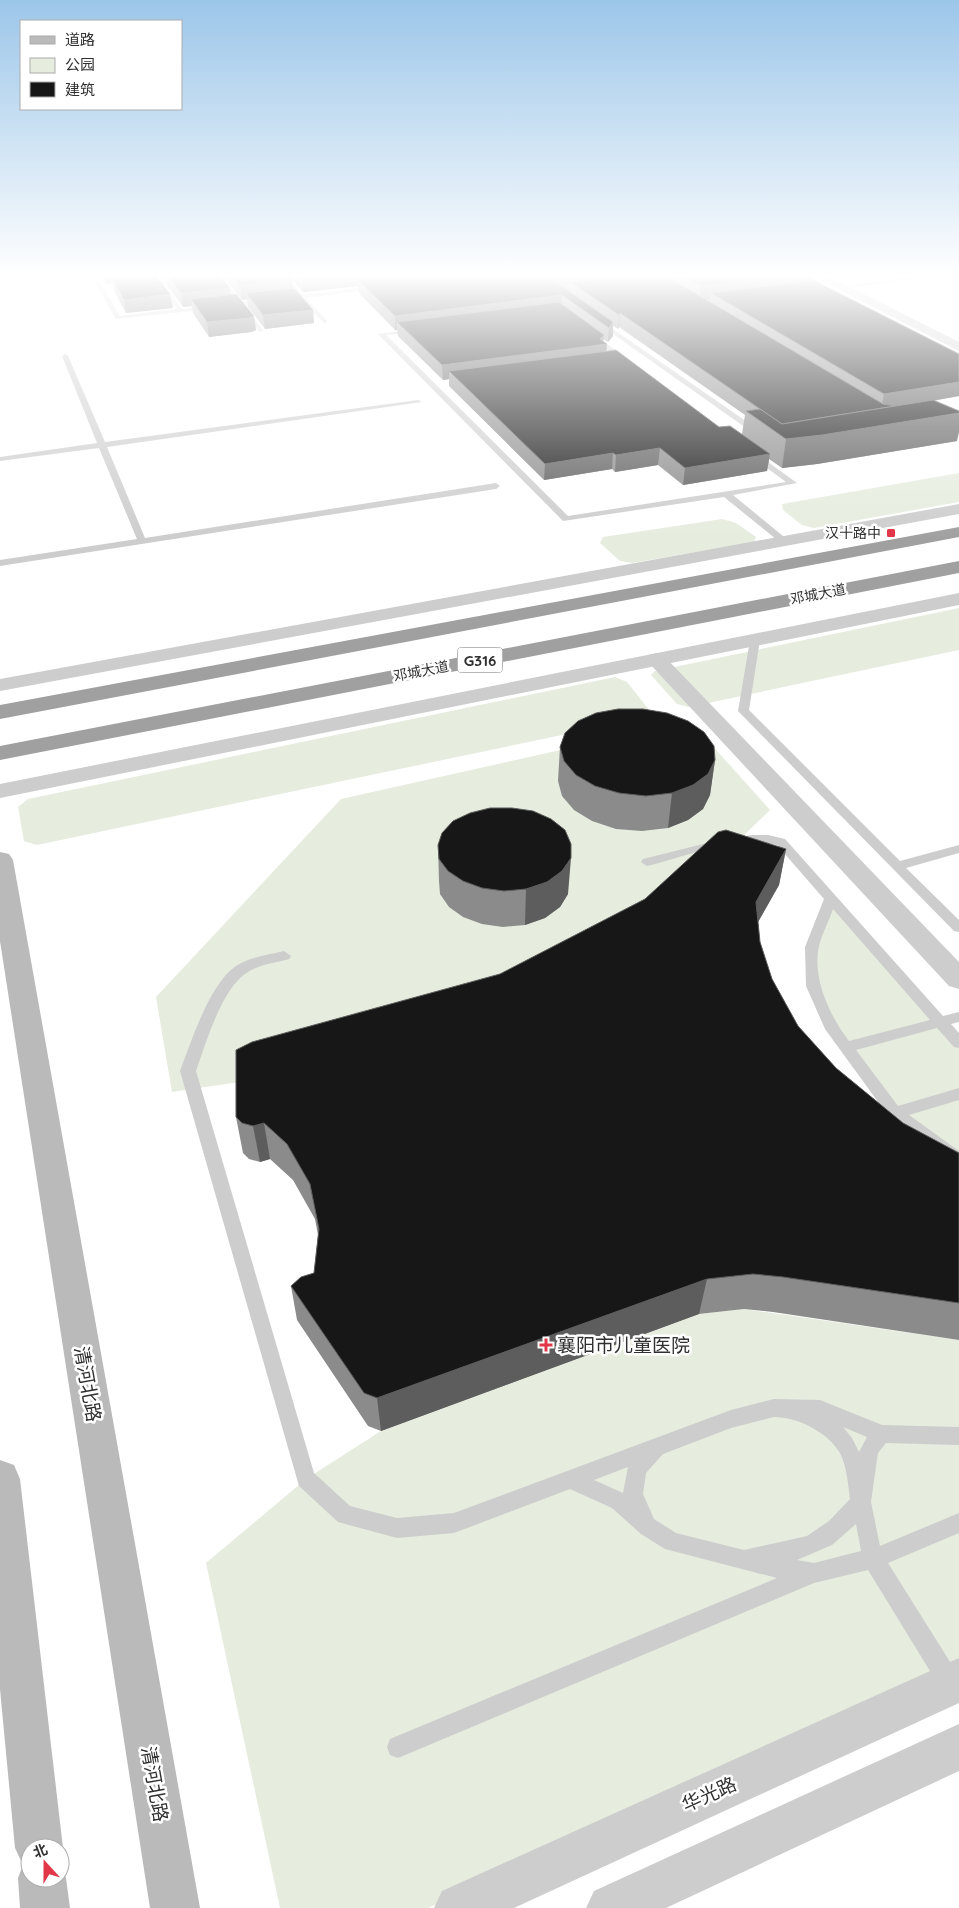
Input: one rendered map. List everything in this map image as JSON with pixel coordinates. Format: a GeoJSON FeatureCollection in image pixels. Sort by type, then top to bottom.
{"type":"FeatureCollection","features":[{"type":"Feature","properties":{"kind":"highway","name":"G316"},"geometry":{"type":"LineString","coordinates":[[0,712],[959,532]]}},
{"type":"Feature","properties":{"kind":"highway","name":"邓城大道"},"geometry":{"type":"LineString","coordinates":[[0,753],[959,566]]}},
{"type":"Feature","properties":{"kind":"main road","name":"清河北路"},"geometry":{"type":"LineString","coordinates":[[0,860],[175,1908]]}},
{"type":"Feature","properties":{"kind":"main road"},"geometry":{"type":"LineString","coordinates":[[0,1479],[5,1579],[38,1838]]}},
{"type":"Feature","properties":{"kind":"main road"},"geometry":{"type":"LineString","coordinates":[[43,1888],[45,1908]]}},
{"type":"Feature","properties":{"kind":"street"},"geometry":{"type":"LineString","coordinates":[[0,685],[959,510]]}},
{"type":"Feature","properties":{"kind":"street"},"geometry":{"type":"LineString","coordinates":[[0,791],[959,599]]}},
{"type":"Feature","properties":{"kind":"street"},"geometry":{"type":"LineString","coordinates":[[656,659],[959,978]]}},
{"type":"Feature","properties":{"kind":"street","name":"华光路"},"geometry":{"type":"LineString","coordinates":[[459,1908],[955,1682]]}},
{"type":"Feature","properties":{"kind":"street"},"geometry":{"type":"LineString","coordinates":[[611,1908],[959,1746]]}},
{"type":"Feature","properties":{"kind":"lane"},"geometry":{"type":"LineString","coordinates":[[68,362],[142,541]]}},
{"type":"Feature","properties":{"kind":"lane"},"geometry":{"type":"LineString","coordinates":[[410,362],[566,519],[793,483],[745,448]]}},
{"type":"Feature","properties":{"kind":"lane"},"geometry":{"type":"LineString","coordinates":[[628,362],[633,365]]}},
{"type":"Feature","properties":{"kind":"lane"},"geometry":{"type":"LineString","coordinates":[[656,362],[764,437]]}},
{"type":"Feature","properties":{"kind":"lane"},"geometry":{"type":"LineString","coordinates":[[432,384],[441,383]]}},
{"type":"Feature","properties":{"kind":"lane"},"geometry":{"type":"LineString","coordinates":[[0,459],[418,402]]}},
{"type":"Feature","properties":{"kind":"lane"},"geometry":{"type":"LineString","coordinates":[[0,562],[496,486]]}},
{"type":"Feature","properties":{"kind":"lane"},"geometry":{"type":"LineString","coordinates":[[726,494],[784,541]]}},
{"type":"Feature","properties":{"kind":"lane"},"geometry":{"type":"LineString","coordinates":[[755,640],[743,711],[959,928]]}},
{"type":"Feature","properties":{"kind":"lane"},"geometry":{"type":"LineString","coordinates":[[646,862],[746,839],[768,837],[781,842],[791,851],[959,1043]]}},
{"type":"Feature","properties":{"kind":"lane"},"geometry":{"type":"LineString","coordinates":[[897,866],[959,849]]}},
{"type":"Feature","properties":{"kind":"lane"},"geometry":{"type":"LineString","coordinates":[[831,897],[812,947],[813,986],[832,1029],[896,1113],[959,1160]]}},
{"type":"Feature","properties":{"kind":"lane"},"geometry":{"type":"LineString","coordinates":[[284,956],[256,962],[236,973],[201,1035],[188,1071],[306,1479],[345,1515],[397,1528],[454,1523],[731,1419],[774,1408],[820,1409],[882,1434],[959,1436]]}},
{"type":"Feature","properties":{"kind":"lane"},"geometry":{"type":"LineString","coordinates":[[845,1048],[959,1018]]}},
{"type":"Feature","properties":{"kind":"lane"},"geometry":{"type":"LineString","coordinates":[[896,1113],[959,1094]]}},
{"type":"Feature","properties":{"kind":"lane"},"geometry":{"type":"LineString","coordinates":[[789,1408],[825,1424],[845,1442],[853,1460],[873,1559],[955,1682]]}},
{"type":"Feature","properties":{"kind":"lane"},"geometry":{"type":"LineString","coordinates":[[740,1559],[791,1553],[820,1542],[845,1522],[861,1502],[869,1449],[882,1434]]}},
{"type":"Feature","properties":{"kind":"lane"},"geometry":{"type":"LineString","coordinates":[[648,1526],[633,1495],[637,1470],[657,1448]]}},
{"type":"Feature","properties":{"kind":"lane"},"geometry":{"type":"LineString","coordinates":[[571,1480],[619,1501],[648,1526],[672,1542],[768,1566],[814,1573]]}},
{"type":"Feature","properties":{"kind":"lane"},"geometry":{"type":"LineString","coordinates":[[398,1747],[814,1573],[873,1559],[959,1523]]}},
{"type":"Feature","properties":{"kind":"green space"},"geometry":{"type":"Polygon","coordinates":[[[959,473],[959,502],[814,528],[802,525],[783,510],[782,504],[959,473]]]}},
{"type":"Feature","properties":{"kind":"green space"},"geometry":{"type":"Polygon","coordinates":[[[722,519],[736,523],[756,537],[754,542],[632,563],[620,561],[600,543],[603,537],[722,519]]]}},
{"type":"Feature","properties":{"kind":"green space"},"geometry":{"type":"Polygon","coordinates":[[[959,608],[959,650],[689,707],[677,704],[651,675],[655,671],[959,608]]]}},
{"type":"Feature","properties":{"kind":"green space"},"geometry":{"type":"Polygon","coordinates":[[[615,677],[627,682],[650,711],[648,717],[37,845],[24,841],[18,807],[28,799],[615,677]]]}},
{"type":"Feature","properties":{"kind":"green space"},"geometry":{"type":"Polygon","coordinates":[[[686,722],[693,724],[770,810],[641,935],[259,1079],[172,1092],[156,997],[341,799],[686,722]]]}},
{"type":"Feature","properties":{"kind":"green space"},"geometry":{"type":"Polygon","coordinates":[[[831,897],[959,1043],[959,1160],[895,1113],[845,1048],[813,986],[812,947],[831,897]]]}},
{"type":"Feature","properties":{"kind":"green space"},"geometry":{"type":"Polygon","coordinates":[[[744,1309],[959,1340],[959,1665],[428,1908],[280,1908],[206,1563],[306,1479],[381,1431],[699,1314],[744,1309]]]}},
{"type":"Feature","properties":{"kind":"building"},"geometry":{"type":"Polygon","coordinates":[[[439,362],[465,362],[442,365],[439,362]]]}},
{"type":"Feature","properties":{"kind":"building"},"geometry":{"type":"Polygon","coordinates":[[[520,362],[632,362],[719,427],[730,426],[770,454],[685,468],[660,448],[616,455],[613,453],[545,464],[449,371],[520,362]]]}},
{"type":"Feature","properties":{"kind":"building"},"geometry":{"type":"Polygon","coordinates":[[[692,362],[812,362],[883,404],[896,406],[782,424],[692,362]]]}},
{"type":"Feature","properties":{"kind":"building"},"geometry":{"type":"Polygon","coordinates":[[[829,362],[959,362],[959,382],[884,394],[829,362]]]}},
{"type":"Feature","properties":{"kind":"building"},"geometry":{"type":"Polygon","coordinates":[[[933,400],[959,411],[959,413],[786,439],[746,411],[760,409],[782,424],[933,400]]]}},
{"type":"Feature","properties":{"kind":"building"},"geometry":{"type":"Polygon","coordinates":[[[618,709],[643,709],[667,713],[688,721],[704,732],[714,746],[715,760],[708,774],[693,785],[672,793],[646,796],[619,793],[595,786],[576,775],[564,761],[560,747],[565,733],[578,721],[596,713],[618,709]]]}},
{"type":"Feature","properties":{"kind":"building"},"geometry":{"type":"Polygon","coordinates":[[[490,808],[512,808],[533,811],[551,819],[565,830],[571,844],[571,858],[562,871],[547,882],[526,889],[504,891],[482,888],[463,881],[448,871],[439,859],[438,845],[442,833],[453,821],[470,813],[490,808]]]}},
{"type":"Feature","properties":{"kind":"building"},"geometry":{"type":"Polygon","coordinates":[[[726,830],[786,849],[756,902],[760,942],[772,979],[798,1026],[836,1068],[903,1123],[959,1153],[959,1303],[753,1274],[707,1279],[377,1398],[364,1393],[291,1286],[301,1277],[314,1273],[319,1229],[310,1184],[287,1144],[264,1123],[253,1126],[242,1123],[236,1117],[236,1050],[252,1042],[500,974],[645,899],[718,832],[726,830]]]}},
{"type":"Feature","properties":{"kind":"place","name":"汉十路中"},"geometry":{"type":"Point","coordinates":[891,533]}},
{"type":"Feature","properties":{"kind":"place","name":"襄阳市儿童医院"},"geometry":{"type":"Point","coordinates":[546,1345]}}]}
